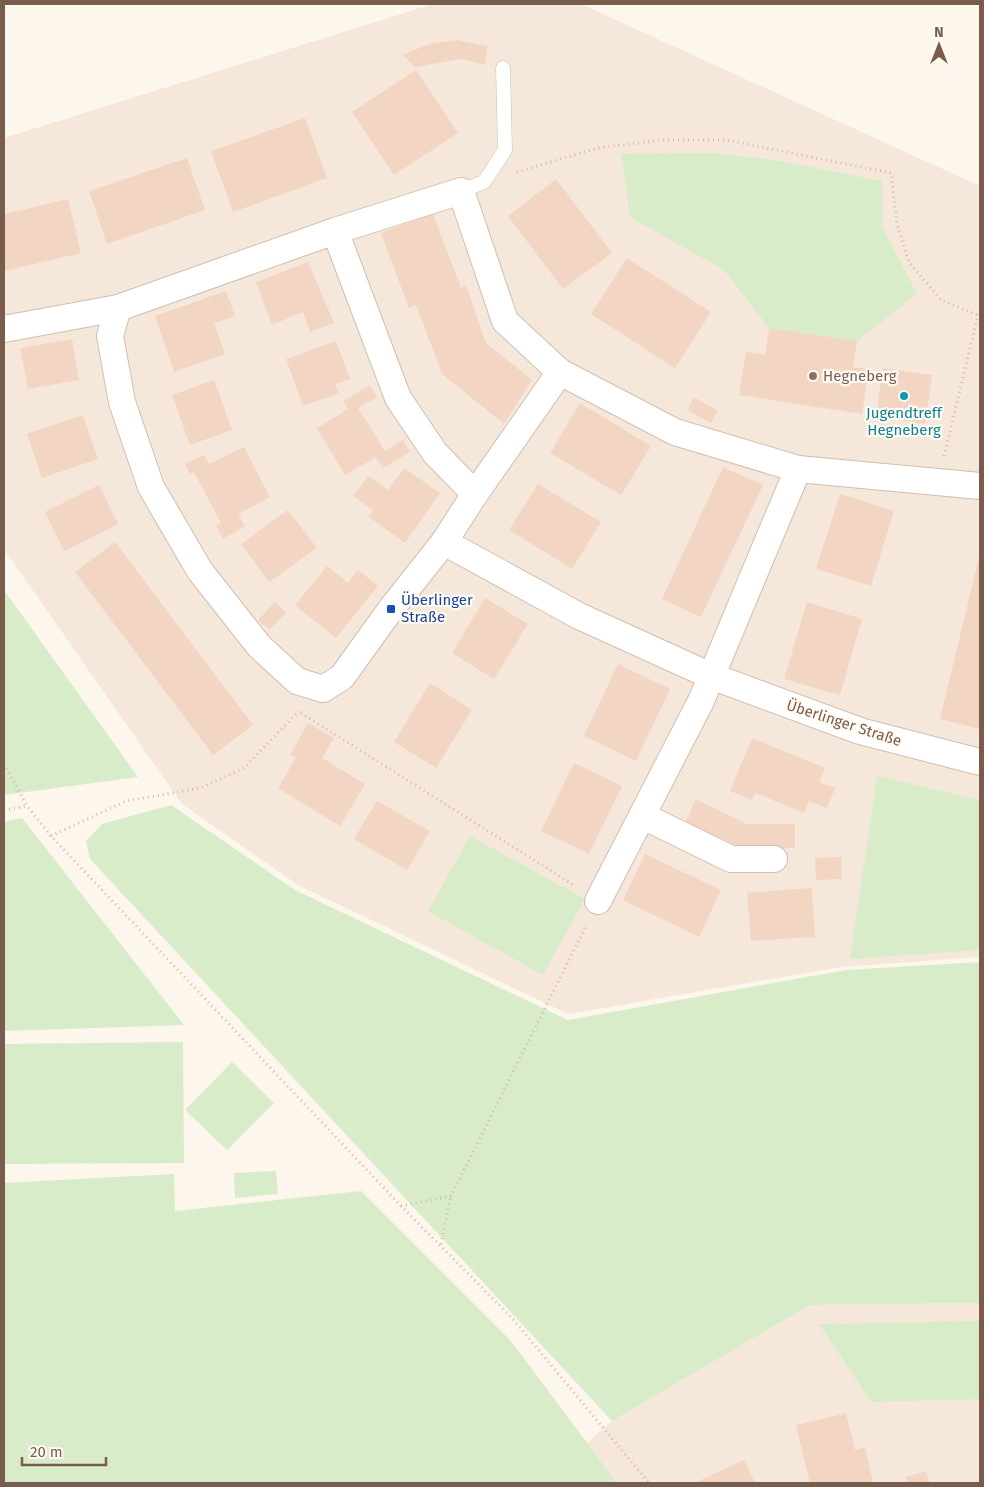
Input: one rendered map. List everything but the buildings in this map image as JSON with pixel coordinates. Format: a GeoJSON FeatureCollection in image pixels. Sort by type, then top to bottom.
{"type":"FeatureCollection","features":[{"type":"Feature","properties":{"kind":"street"},"geometry":{"type":"LineString","coordinates":[[4,329],[118,308],[336,231],[472,186],[505,322],[560,372],[675,432],[798,469],[980,486]]}},
{"type":"Feature","properties":{"kind":"street"},"geometry":{"type":"LineString","coordinates":[[336,231],[398,398],[435,453],[475,494]]}},
{"type":"Feature","properties":{"kind":"street"},"geometry":{"type":"LineString","coordinates":[[118,308],[110,336],[120,393],[151,487],[200,571],[259,646],[297,681],[323,689],[342,677],[391,608],[444,542],[560,372]]}},
{"type":"Feature","properties":{"kind":"street"},"geometry":{"type":"LineString","coordinates":[[598,901],[701,701],[798,469]]}},
{"type":"Feature","properties":{"kind":"street","name":"Überlinger Straße"},"geometry":{"type":"LineString","coordinates":[[444,542],[579,616],[711,676],[860,731],[980,762]]}},
{"type":"Feature","properties":{"kind":"street"},"geometry":{"type":"LineString","coordinates":[[643,816],[731,859],[774,859]]}},
{"type":"Feature","properties":{"kind":"lane"},"geometry":{"type":"LineString","coordinates":[[472,186],[505,150],[503,68]]}},
{"type":"Feature","properties":{"kind":"path"},"geometry":{"type":"LineString","coordinates":[[472,186],[598,148],[664,140],[727,140],[891,173],[897,224],[909,262],[941,300],[979,316],[938,482]]}},
{"type":"Feature","properties":{"kind":"path"},"geometry":{"type":"LineString","coordinates":[[51,836],[126,801],[201,788],[244,768],[323,689]]}},
{"type":"Feature","properties":{"kind":"path"},"geometry":{"type":"LineString","coordinates":[[299,711],[598,901],[451,1196],[441,1245]]}},
{"type":"Feature","properties":{"kind":"path"},"geometry":{"type":"LineString","coordinates":[[4,764],[27,806],[51,836],[401,1206],[512,1318],[649,1483]]}},
{"type":"Feature","properties":{"kind":"path"},"geometry":{"type":"LineString","coordinates":[[4,810],[27,806]]}},
{"type":"Feature","properties":{"kind":"path"},"geometry":{"type":"LineString","coordinates":[[401,1206],[451,1196]]}},
{"type":"Feature","properties":{"kind":"shaded area"},"geometry":{"type":"Polygon","coordinates":[[[433,4],[581,4],[980,186],[980,957],[841,967],[568,1014],[298,885],[182,804],[4,549],[4,138],[433,4]]]}},
{"type":"Feature","properties":{"kind":"shaded area"},"geometry":{"type":"Polygon","coordinates":[[[980,1303],[980,1483],[617,1483],[587,1443],[612,1421],[810,1305],[980,1303]]]}},
{"type":"Feature","properties":{"kind":"green space"},"geometry":{"type":"Polygon","coordinates":[[[711,153],[775,160],[882,181],[883,228],[917,294],[857,341],[769,328],[724,270],[630,217],[621,154],[711,153]]]}},
{"type":"Feature","properties":{"kind":"green space"},"geometry":{"type":"Polygon","coordinates":[[[4,590],[138,777],[4,795],[4,590]]]}},
{"type":"Feature","properties":{"kind":"green space"},"geometry":{"type":"Polygon","coordinates":[[[877,776],[980,800],[980,950],[850,959],[877,776]]]}},
{"type":"Feature","properties":{"kind":"green space"},"geometry":{"type":"Polygon","coordinates":[[[171,805],[295,890],[568,1020],[846,970],[980,962],[980,1303],[810,1305],[612,1421],[90,859],[86,841],[102,824],[171,805]]]}},
{"type":"Feature","properties":{"kind":"green space"},"geometry":{"type":"Polygon","coordinates":[[[22,818],[184,1025],[4,1031],[4,822],[22,818]]]}},
{"type":"Feature","properties":{"kind":"green space"},"geometry":{"type":"Polygon","coordinates":[[[470,836],[585,899],[543,975],[428,911],[470,836]]]}},
{"type":"Feature","properties":{"kind":"green space"},"geometry":{"type":"Polygon","coordinates":[[[183,1042],[184,1163],[4,1164],[4,1044],[183,1042]]]}},
{"type":"Feature","properties":{"kind":"green space"},"geometry":{"type":"Polygon","coordinates":[[[232,1062],[274,1103],[227,1150],[185,1110],[232,1062]]]}},
{"type":"Feature","properties":{"kind":"green space"},"geometry":{"type":"Polygon","coordinates":[[[276,1171],[278,1194],[235,1198],[234,1173],[276,1171]]]}},
{"type":"Feature","properties":{"kind":"green space"},"geometry":{"type":"Polygon","coordinates":[[[174,1174],[175,1211],[361,1191],[511,1341],[617,1483],[4,1483],[4,1183],[174,1174]]]}},
{"type":"Feature","properties":{"kind":"green space"},"geometry":{"type":"Polygon","coordinates":[[[980,1321],[980,1399],[871,1402],[819,1324],[980,1321]]]}},
{"type":"Feature","properties":{"kind":"place","name":"Hegneberg"},"geometry":{"type":"Point","coordinates":[813,376]}},
{"type":"Feature","properties":{"kind":"place","name":"Jugendtreff Hegneberg"},"geometry":{"type":"Point","coordinates":[904,396]}},
{"type":"Feature","properties":{"kind":"place","name":"Überlinger Straße"},"geometry":{"type":"Point","coordinates":[391,609]}}]}
